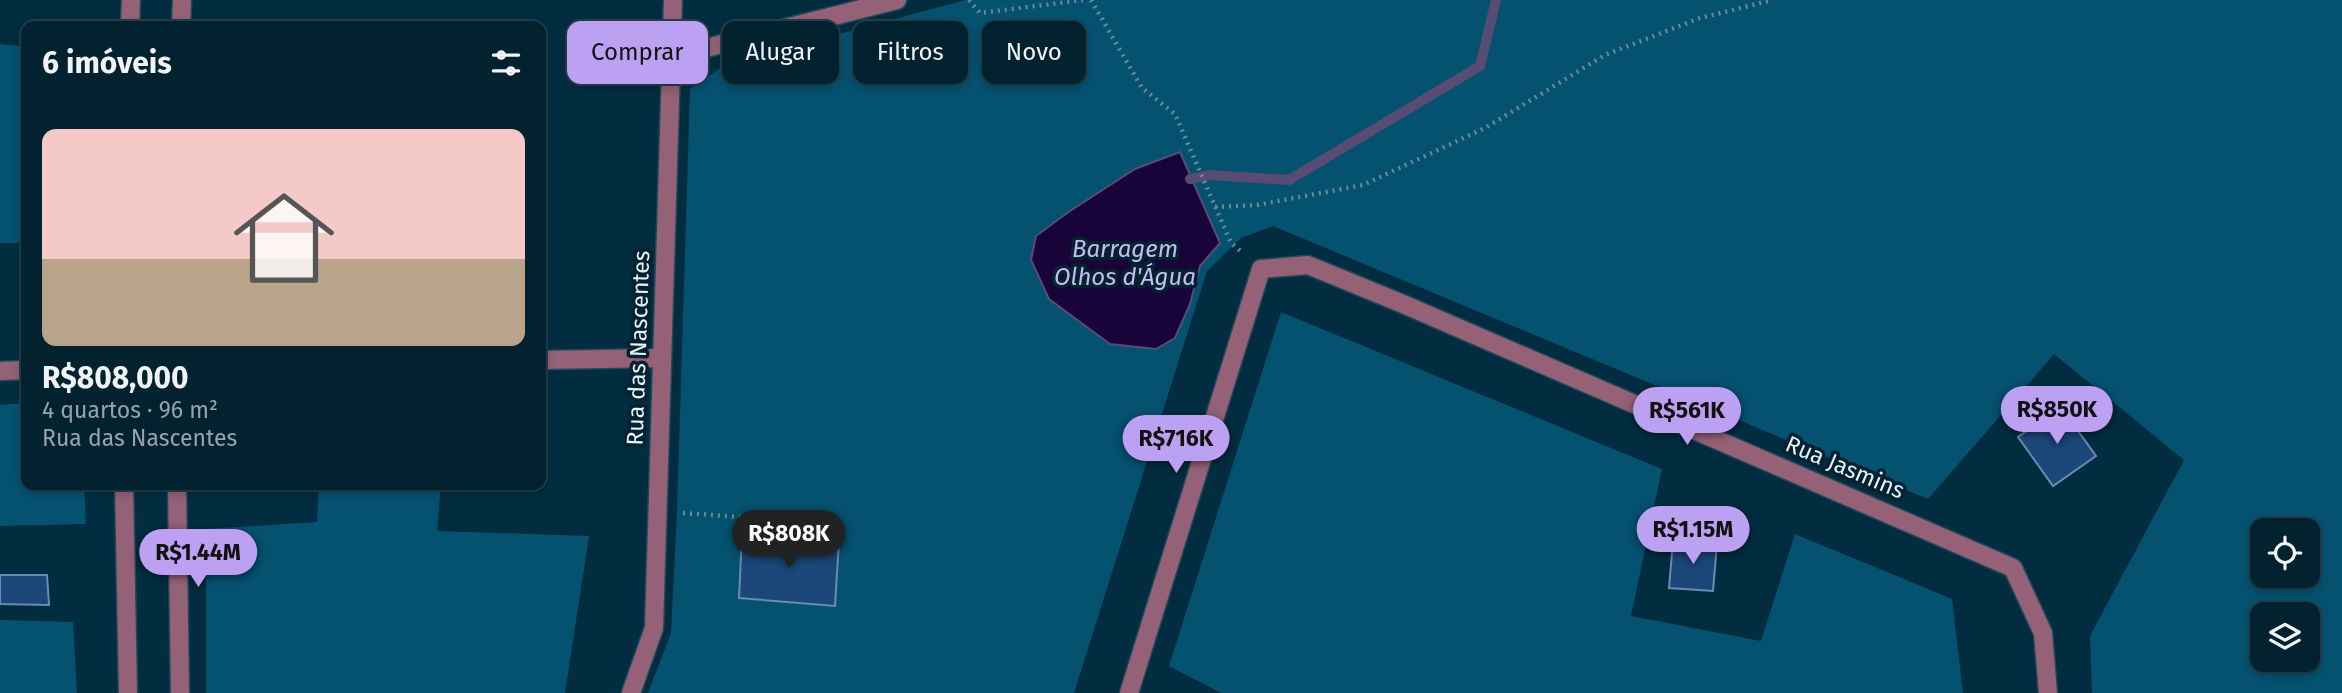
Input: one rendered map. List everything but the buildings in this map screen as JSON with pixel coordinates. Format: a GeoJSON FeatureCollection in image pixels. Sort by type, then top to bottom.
{"type":"FeatureCollection","features":[{"type":"Feature","properties":{"kind":"street"},"geometry":{"type":"LineString","coordinates":[[130,21],[131,0]]}},
{"type":"Feature","properties":{"kind":"street"},"geometry":{"type":"LineString","coordinates":[[181,21],[182,0]]}},
{"type":"Feature","properties":{"kind":"street","name":"Rua das Nascentes"},"geometry":{"type":"LineString","coordinates":[[673,0],[673,21]]}},
{"type":"Feature","properties":{"kind":"street"},"geometry":{"type":"LineString","coordinates":[[708,47],[897,0]]}},
{"type":"Feature","properties":{"kind":"street","name":"Rua das Nascentes"},"geometry":{"type":"LineString","coordinates":[[631,693],[654,628],[672,84]]}},
{"type":"Feature","properties":{"kind":"street","name":"Rua Jasmins"},"geometry":{"type":"LineString","coordinates":[[1261,269],[1308,265],[1416,309],[2013,568],[2043,633],[2048,693]]}},
{"type":"Feature","properties":{"kind":"street"},"geometry":{"type":"LineString","coordinates":[[1129,693],[1261,269]]}},
{"type":"Feature","properties":{"kind":"street"},"geometry":{"type":"LineString","coordinates":[[546,360],[662,358]]}},
{"type":"Feature","properties":{"kind":"street"},"geometry":{"type":"LineString","coordinates":[[0,371],[21,370]]}},
{"type":"Feature","properties":{"kind":"street"},"geometry":{"type":"LineString","coordinates":[[124,490],[128,693]]}},
{"type":"Feature","properties":{"kind":"street"},"geometry":{"type":"LineString","coordinates":[[177,490],[180,693]]}},
{"type":"Feature","properties":{"kind":"path"},"geometry":{"type":"LineString","coordinates":[[969,0],[980,13],[1083,0]]}},
{"type":"Feature","properties":{"kind":"path"},"geometry":{"type":"LineString","coordinates":[[1091,0],[1142,88],[1175,114],[1231,243],[1261,269]]}},
{"type":"Feature","properties":{"kind":"path"},"geometry":{"type":"LineString","coordinates":[[1215,207],[1258,205],[1363,185],[1485,128],[1605,55],[1700,18],[1773,0]]}},
{"type":"Feature","properties":{"kind":"path"},"geometry":{"type":"LineString","coordinates":[[658,511],[839,524]]}},
{"type":"Feature","properties":{"kind":"shaded area"},"geometry":{"type":"Polygon","coordinates":[[[965,0],[2342,0],[2342,693],[2092,693],[2090,636],[2184,460],[2054,354],[1928,499],[1273,226],[1241,238],[1207,271],[1074,693],[648,693],[671,633],[690,89],[697,84],[708,84],[708,77],[722,67],[722,84],[839,84],[839,34],[853,30],[853,84],[968,84],[968,21],[887,21],[965,0]],[[1179,152],[1190,304],[1200,266],[1220,243],[1179,152]]]}},
{"type":"Feature","properties":{"kind":"shaded area"},"geometry":{"type":"Polygon","coordinates":[[[0,44],[21,46],[21,243],[0,243],[0,44]]]}},
{"type":"Feature","properties":{"kind":"shaded area"},"geometry":{"type":"Polygon","coordinates":[[[1281,312],[1662,469],[1631,616],[1761,641],[1795,534],[1952,599],[1963,693],[1221,693],[1169,666],[1281,312]]]}},
{"type":"Feature","properties":{"kind":"shaded area"},"geometry":{"type":"Polygon","coordinates":[[[21,403],[21,490],[84,490],[86,524],[0,526],[0,405],[21,403]]]}},
{"type":"Feature","properties":{"kind":"shaded area"},"geometry":{"type":"Polygon","coordinates":[[[319,490],[441,490],[437,531],[589,536],[565,693],[206,693],[206,529],[317,522],[319,490]]]}},
{"type":"Feature","properties":{"kind":"shaded area"},"geometry":{"type":"Polygon","coordinates":[[[0,620],[73,622],[77,693],[0,693],[0,620]]]}},
{"type":"Feature","properties":{"kind":"water","name":"Barragem Olhos d'Água"},"geometry":{"type":"Polygon","coordinates":[[[1180,152],[1220,243],[1200,266],[1190,304],[1175,338],[1156,349],[1110,344],[1049,299],[1031,260],[1036,236],[1135,169],[1180,152]]]}},
{"type":"Feature","properties":{"kind":"waterway"},"geometry":{"type":"LineString","coordinates":[[1190,179],[1210,175],[1289,180],[1480,66],[1496,0]]}}]}
